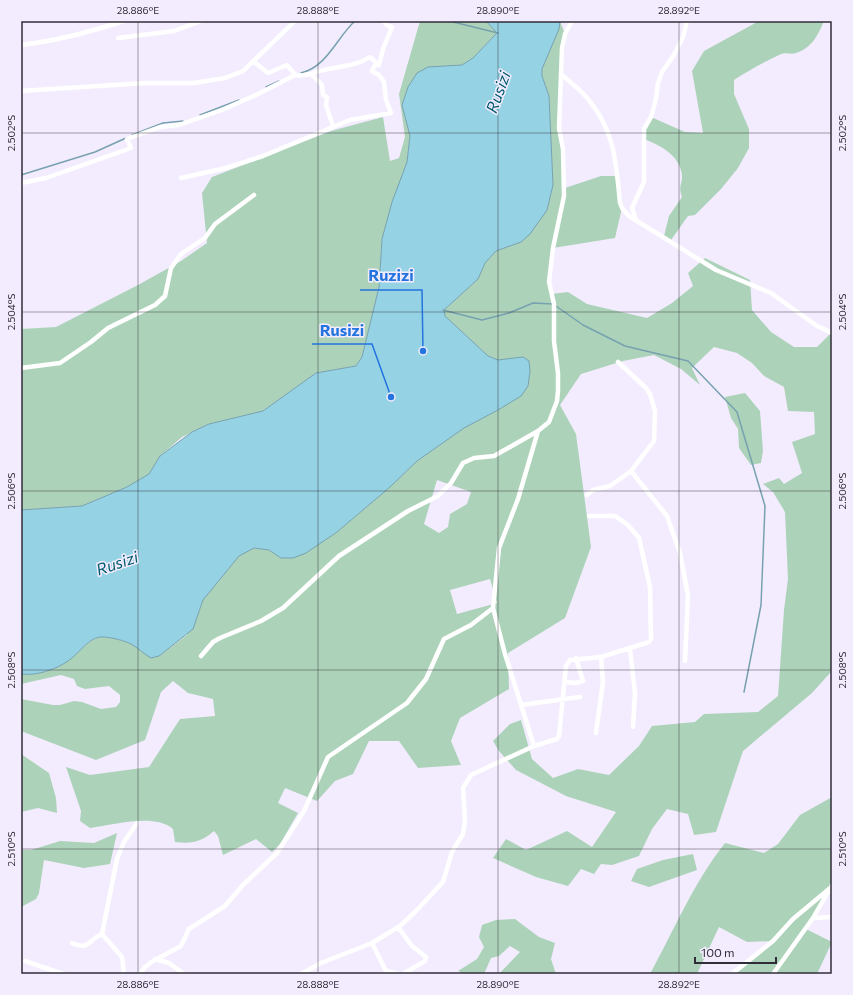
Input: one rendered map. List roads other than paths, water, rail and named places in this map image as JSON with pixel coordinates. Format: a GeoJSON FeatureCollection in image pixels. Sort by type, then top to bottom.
{"type":"FeatureCollection","features":[{"type":"Feature","properties":{"kind":"street"},"geometry":{"type":"LineString","coordinates":[[21,45],[41,43],[93,31],[124,21]]}},
{"type":"Feature","properties":{"kind":"street"},"geometry":{"type":"LineString","coordinates":[[118,38],[174,30],[201,21]]}},
{"type":"Feature","properties":{"kind":"street"},"geometry":{"type":"LineString","coordinates":[[21,90],[145,82],[205,82],[238,74],[295,21]]}},
{"type":"Feature","properties":{"kind":"street"},"geometry":{"type":"LineString","coordinates":[[379,65],[383,49],[392,28],[383,21]]}},
{"type":"Feature","properties":{"kind":"street"},"geometry":{"type":"LineString","coordinates":[[201,656],[213,642],[261,621],[283,608],[339,556],[408,511],[438,496],[451,483],[463,463],[474,458],[494,456],[538,431],[549,422],[553,414],[559,382],[554,341],[554,304],[549,282],[553,248],[564,196],[563,149],[559,128],[561,74],[565,34],[572,21]]}},
{"type":"Feature","properties":{"kind":"street"},"geometry":{"type":"LineString","coordinates":[[636,220],[632,208],[644,182],[644,129],[651,117],[656,99],[658,83],[662,72],[677,49],[688,21]]}},
{"type":"Feature","properties":{"kind":"street"},"geometry":{"type":"LineString","coordinates":[[253,61],[268,73],[287,65],[291,73],[302,76],[324,69],[356,65],[370,57],[379,65]]}},
{"type":"Feature","properties":{"kind":"street"},"geometry":{"type":"LineString","coordinates":[[181,178],[226,168],[263,156],[350,120],[391,113],[386,100],[384,82],[379,75],[372,71],[375,65],[379,65]]}},
{"type":"Feature","properties":{"kind":"street"},"geometry":{"type":"LineString","coordinates":[[311,74],[322,85],[323,95],[327,97],[326,105],[333,126]]}},
{"type":"Feature","properties":{"kind":"street"},"geometry":{"type":"LineString","coordinates":[[561,74],[588,98],[606,129],[616,156],[620,203],[622,208],[636,220],[716,270],[771,294],[817,326],[832,334]]}},
{"type":"Feature","properties":{"kind":"street"},"geometry":{"type":"LineString","coordinates":[[21,183],[46,178],[131,148],[127,138],[160,127],[179,125],[222,110],[295,75]]}},
{"type":"Feature","properties":{"kind":"street"},"geometry":{"type":"LineString","coordinates":[[21,368],[60,362],[91,342],[108,328],[155,305],[165,296],[171,268],[181,254],[205,238],[215,224],[254,195]]}},
{"type":"Feature","properties":{"kind":"street"},"geometry":{"type":"LineString","coordinates":[[587,495],[593,490],[610,486],[631,471],[654,441],[656,411],[646,388],[618,362]]}},
{"type":"Feature","properties":{"kind":"street"},"geometry":{"type":"LineString","coordinates":[[534,746],[505,654],[493,608],[499,548],[521,489],[538,431]]}},
{"type":"Feature","properties":{"kind":"street"},"geometry":{"type":"LineString","coordinates":[[631,471],[667,516],[680,553],[688,595],[685,661]]}},
{"type":"Feature","properties":{"kind":"street"},"geometry":{"type":"LineString","coordinates":[[301,974],[321,963],[372,943],[398,927],[416,912],[443,882],[452,852],[460,840],[464,830],[463,788],[471,775],[484,767],[534,746],[558,738],[565,682],[568,663],[570,660],[576,658],[601,656],[630,649],[649,642],[652,633],[650,587],[642,547],[634,532],[615,516],[589,516]]}},
{"type":"Feature","properties":{"kind":"street"},"geometry":{"type":"LineString","coordinates":[[140,974],[145,967],[155,959],[181,946],[189,929],[225,906],[243,885],[277,854],[304,811],[328,757],[407,702],[426,679],[444,639],[471,625],[493,608]]}},
{"type":"Feature","properties":{"kind":"street"},"geometry":{"type":"LineString","coordinates":[[630,649],[635,693],[634,727]]}},
{"type":"Feature","properties":{"kind":"street"},"geometry":{"type":"LineString","coordinates":[[596,733],[603,682],[601,656]]}},
{"type":"Feature","properties":{"kind":"street"},"geometry":{"type":"LineString","coordinates":[[565,682],[576,683],[583,681],[576,658]]}},
{"type":"Feature","properties":{"kind":"street"},"geometry":{"type":"LineString","coordinates":[[521,705],[580,697]]}},
{"type":"Feature","properties":{"kind":"street"},"geometry":{"type":"LineString","coordinates":[[72,942],[80,946],[86,946],[102,934],[117,859],[124,842],[137,823]]}},
{"type":"Feature","properties":{"kind":"street"},"geometry":{"type":"LineString","coordinates":[[773,974],[813,918],[831,887]]}},
{"type":"Feature","properties":{"kind":"street"},"geometry":{"type":"LineString","coordinates":[[732,974],[773,941],[793,918],[831,887]]}},
{"type":"Feature","properties":{"kind":"street"},"geometry":{"type":"LineString","coordinates":[[813,918],[832,917]]}},
{"type":"Feature","properties":{"kind":"street"},"geometry":{"type":"LineString","coordinates":[[398,927],[412,946],[426,957],[424,962],[403,974]]}},
{"type":"Feature","properties":{"kind":"street"},"geometry":{"type":"LineString","coordinates":[[102,934],[122,957],[124,974]]}},
{"type":"Feature","properties":{"kind":"street"},"geometry":{"type":"LineString","coordinates":[[372,943],[386,971],[399,974]]}},
{"type":"Feature","properties":{"kind":"street"},"geometry":{"type":"LineString","coordinates":[[155,959],[169,963],[184,974]]}},
{"type":"Feature","properties":{"kind":"street"},"geometry":{"type":"LineString","coordinates":[[26,961],[63,974]]}},
{"type":"Feature","properties":{"kind":"water"},"geometry":{"type":"Polygon","coordinates":[[[486,21],[560,21],[559,29],[542,69],[542,76],[549,96],[553,185],[547,210],[530,234],[521,242],[496,251],[485,263],[478,279],[444,310],[445,316],[488,356],[498,360],[523,357],[529,361],[530,371],[528,386],[521,396],[464,428],[417,461],[390,487],[337,532],[306,553],[293,558],[281,558],[269,550],[254,548],[239,556],[203,600],[193,629],[159,656],[151,658],[133,645],[126,642],[98,637],[89,642],[72,658],[57,667],[45,672],[21,674],[21,510],[82,506],[127,487],[149,474],[160,456],[192,432],[209,424],[263,411],[316,373],[356,366],[362,357],[379,287],[382,239],[392,202],[407,162],[410,136],[402,105],[408,87],[417,73],[428,67],[462,65],[473,58],[497,33],[486,21]]]}},
{"type":"Feature","properties":{"kind":"waterway"},"geometry":{"type":"LineString","coordinates":[[301,73],[318,65],[355,21]]}},
{"type":"Feature","properties":{"kind":"waterway"},"geometry":{"type":"LineString","coordinates":[[449,21],[498,33]]}},
{"type":"Feature","properties":{"kind":"waterway"},"geometry":{"type":"LineString","coordinates":[[266,87],[279,81]]}},
{"type":"Feature","properties":{"kind":"waterway"},"geometry":{"type":"LineString","coordinates":[[200,115],[239,100]]}},
{"type":"Feature","properties":{"kind":"waterway"},"geometry":{"type":"LineString","coordinates":[[132,135],[163,123],[183,121]]}},
{"type":"Feature","properties":{"kind":"waterway"},"geometry":{"type":"LineString","coordinates":[[21,175],[95,152],[126,138]]}},
{"type":"Feature","properties":{"kind":"waterway"},"geometry":{"type":"LineString","coordinates":[[443,310],[482,320],[509,313],[533,303],[553,304]]}},
{"type":"Feature","properties":{"kind":"waterway"},"geometry":{"type":"LineString","coordinates":[[556,306],[583,325],[625,346],[688,361],[737,412],[765,506],[761,605],[744,692]]}},
{"type":"Feature","properties":{"kind":"place","name":"Ruzizi"},"geometry":{"type":"Point","coordinates":[423,351]}},
{"type":"Feature","properties":{"kind":"place","name":"Rusizi"},"geometry":{"type":"Point","coordinates":[391,397]}}]}
